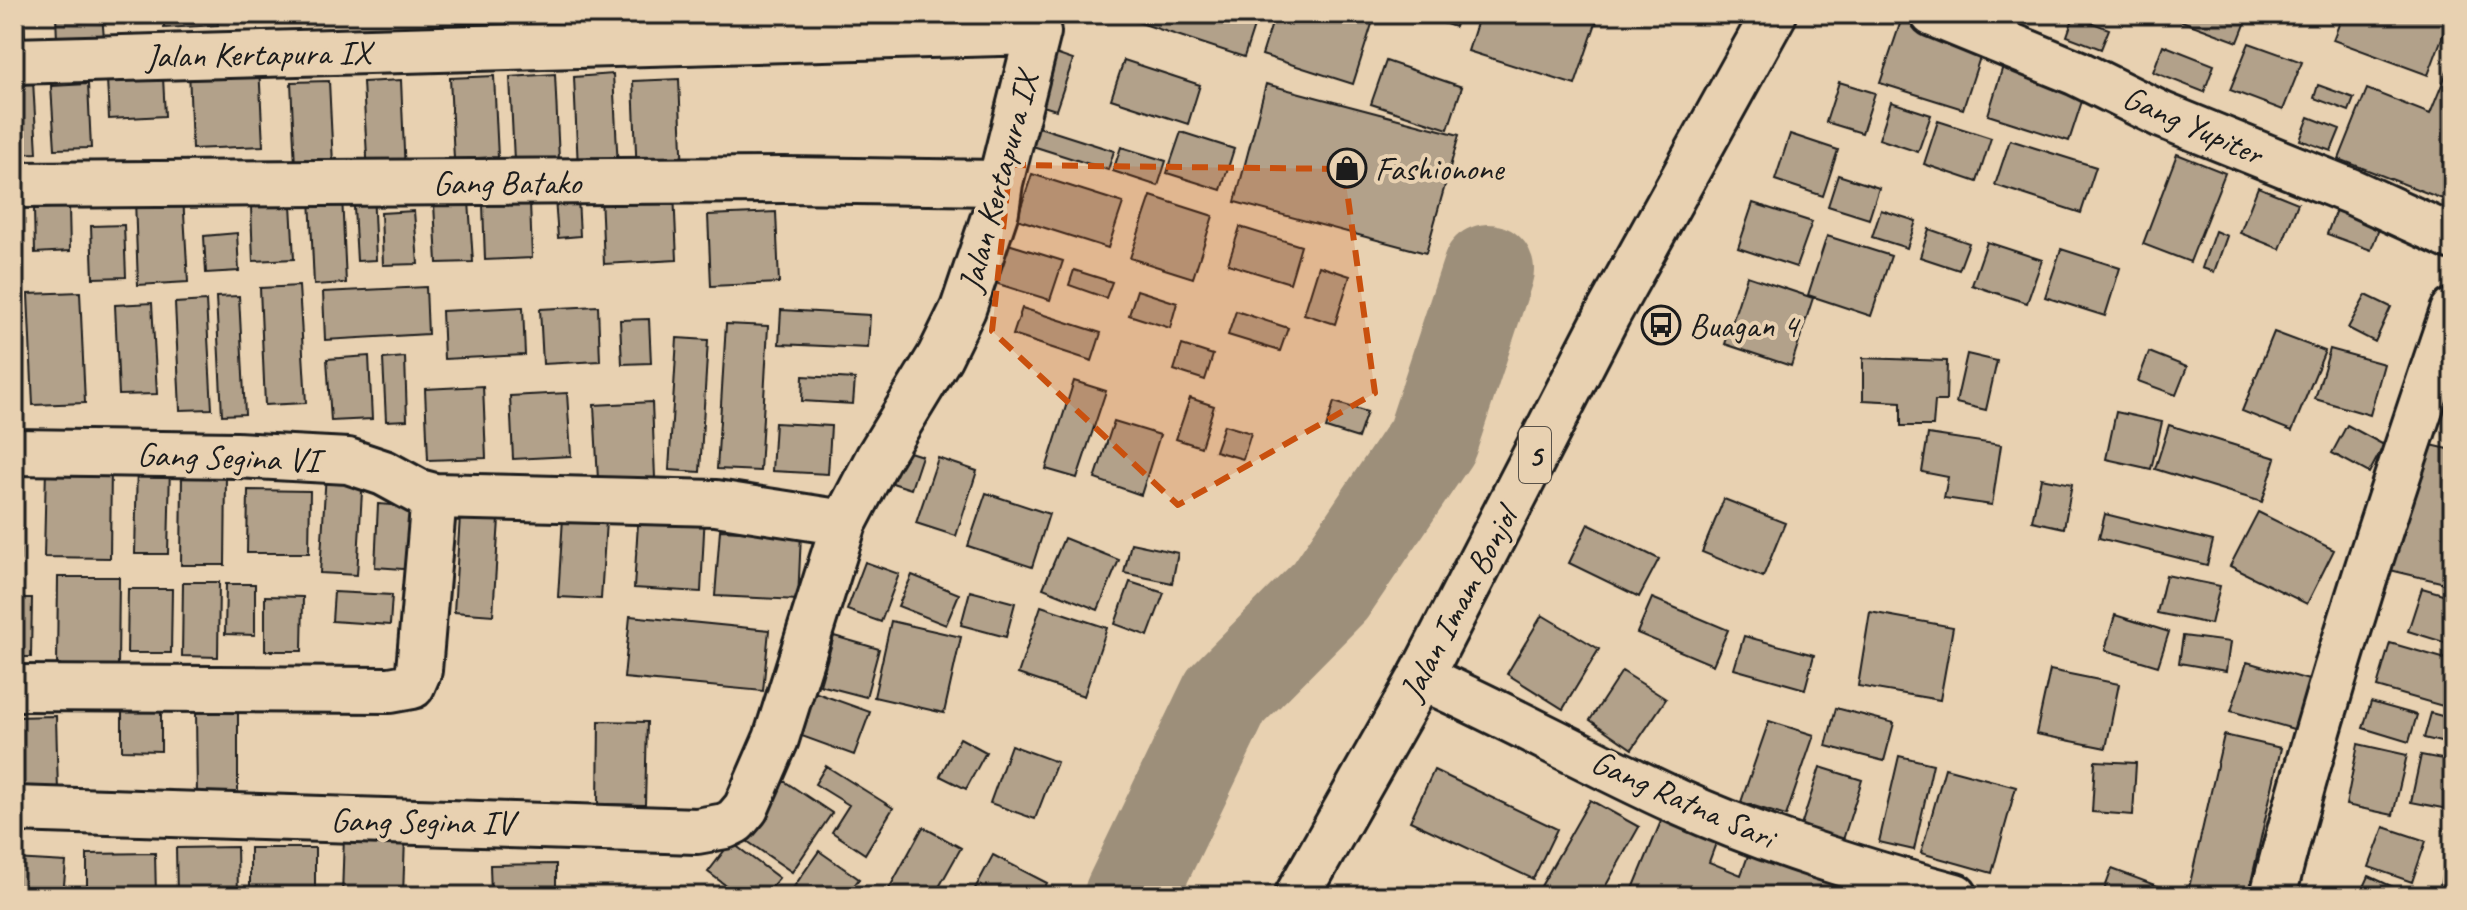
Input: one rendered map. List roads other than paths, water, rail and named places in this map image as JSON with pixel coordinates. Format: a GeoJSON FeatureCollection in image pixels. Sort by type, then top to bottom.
{"type":"FeatureCollection","features":[{"type":"Feature","properties":{"kind":"main road","name":"Jalan Imam Bonjol"},"geometry":{"type":"LineString","coordinates":[[1297,896],[1421,677],[1608,314],[1774,14]]}},
{"type":"Feature","properties":{"kind":"main road","name":"Gang Yupiter"},"geometry":{"type":"LineString","coordinates":[[1933,14],[2077,73],[2162,115],[2350,191],[2453,238]]}},
{"type":"Feature","properties":{"kind":"main road","name":"Jalan Kertapura IX"},"geometry":{"type":"LineString","coordinates":[[14,61],[1043,23],[1000,183],[996,211],[963,309],[940,356],[878,458],[844,523],[776,739]]}},
{"type":"Feature","properties":{"kind":"main road","name":"Gang Batako"},"geometry":{"type":"LineString","coordinates":[[14,185],[784,180],[1000,183]]}},
{"type":"Feature","properties":{"kind":"main road"},"geometry":{"type":"LineString","coordinates":[[2273,896],[2324,705],[2453,311]]}},
{"type":"Feature","properties":{"kind":"main road","name":"Gang Segina VI"},"geometry":{"type":"LineString","coordinates":[[14,452],[236,455],[348,461],[384,473],[419,492],[434,496]]}},
{"type":"Feature","properties":{"kind":"main road"},"geometry":{"type":"LineString","coordinates":[[14,688],[390,690],[412,686],[419,670],[434,496],[716,503],[844,523]]}},
{"type":"Feature","properties":{"kind":"main road","name":"Gang Ratna Sari"},"geometry":{"type":"LineString","coordinates":[[1421,677],[1503,714],[1680,803],[1824,858],[1955,896]]}},
{"type":"Feature","properties":{"kind":"main road","name":"Gang Segina IV"},"geometry":{"type":"LineString","coordinates":[[14,809],[697,831],[735,821],[746,808],[776,739]]}},
{"type":"Feature","properties":{"kind":"waterway"},"geometry":{"type":"LineString","coordinates":[[1130,896],[1226,696],[1330,591],[1432,440],[1488,270]]}},
{"type":"Feature","properties":{"kind":"place","name":"Fashionone"},"geometry":{"type":"Point","coordinates":[1347,168]}},
{"type":"Feature","properties":{"kind":"place","name":"Buagan 4"},"geometry":{"type":"Point","coordinates":[1661,325]}}]}
